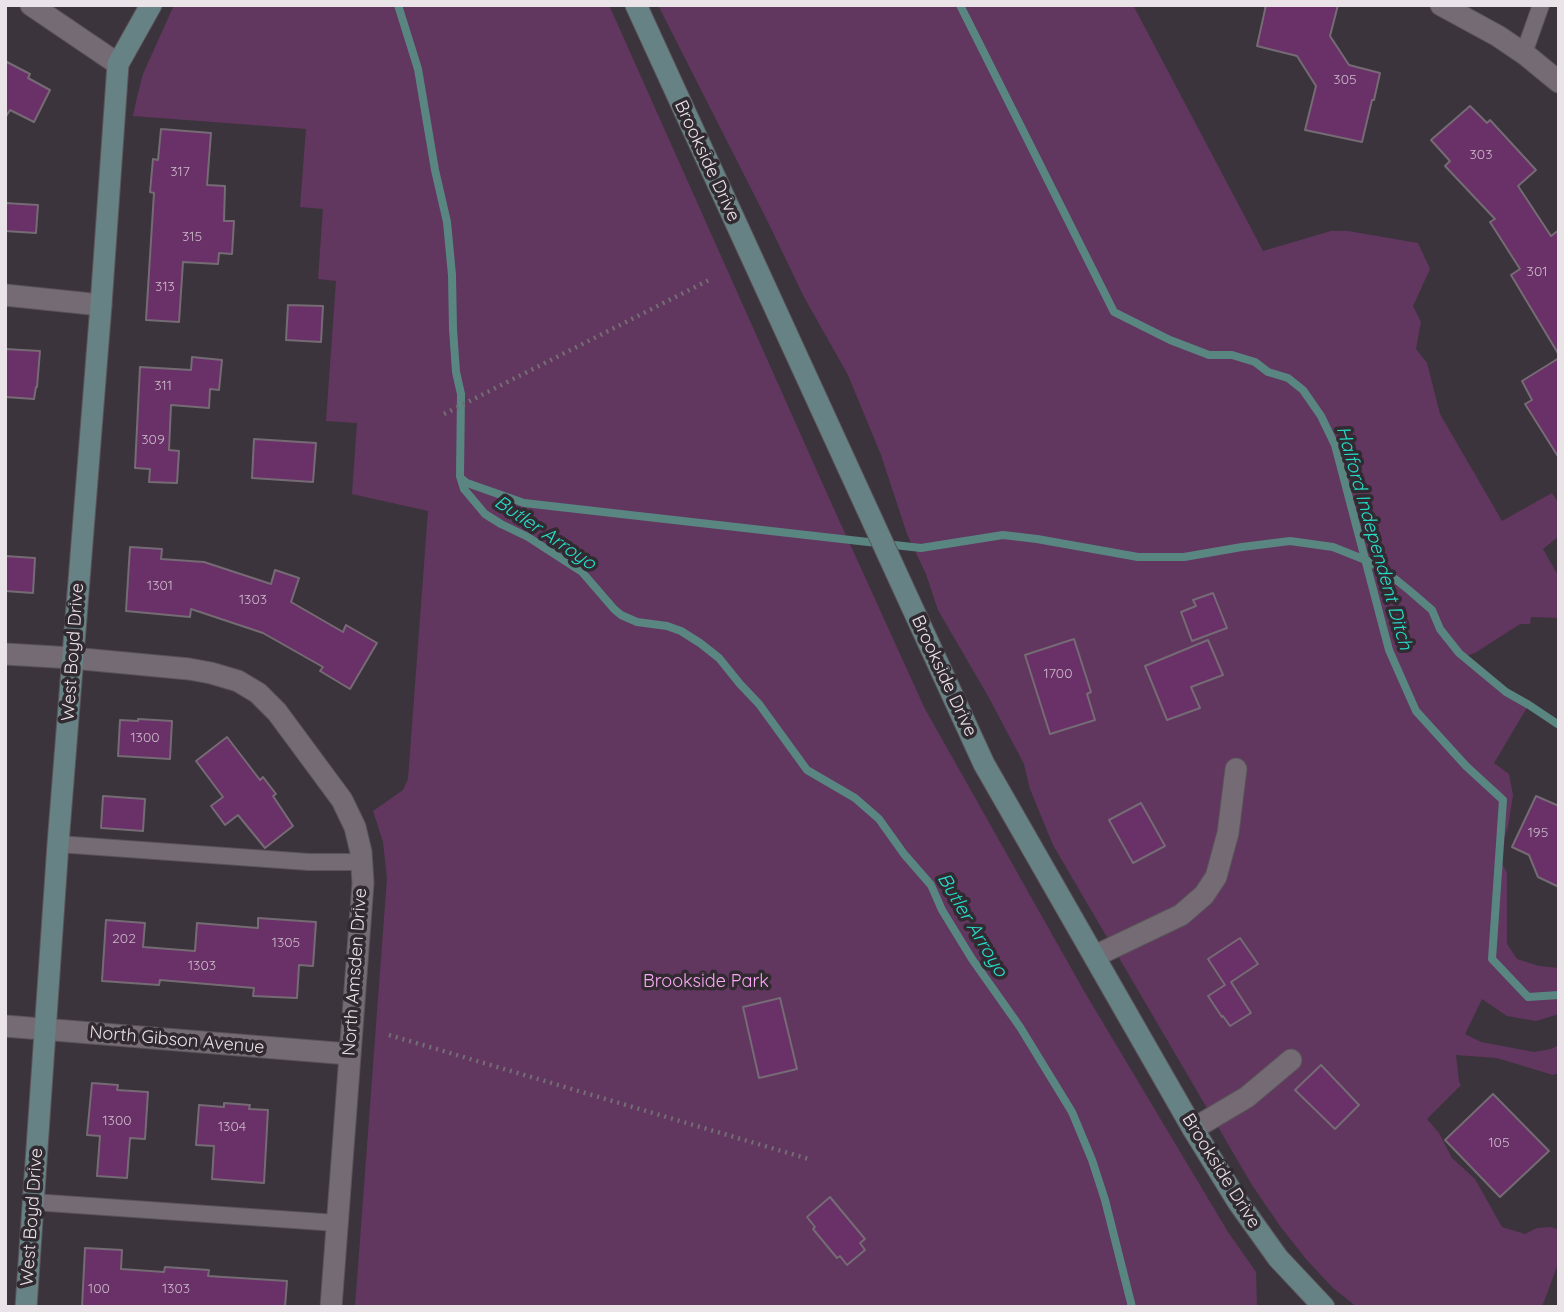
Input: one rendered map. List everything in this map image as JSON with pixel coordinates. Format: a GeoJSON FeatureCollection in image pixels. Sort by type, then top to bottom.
{"type":"FeatureCollection","features":[{"type":"Feature","properties":{"kind":"main road","name":"West Boyd Drive"},"geometry":{"type":"LineString","coordinates":[[26,1307],[58,844],[118,64],[151,5]]}},
{"type":"Feature","properties":{"kind":"main road","name":"Brookside Drive"},"geometry":{"type":"LineString","coordinates":[[636,5],[984,764],[1238,1202],[1278,1258],[1324,1307]]}},
{"type":"Feature","properties":{"kind":"street"},"geometry":{"type":"LineString","coordinates":[[31,5],[118,64]]}},
{"type":"Feature","properties":{"kind":"street"},"geometry":{"type":"LineString","coordinates":[[1441,5],[1524,53],[1559,82]]}},
{"type":"Feature","properties":{"kind":"street"},"geometry":{"type":"LineString","coordinates":[[5,295],[101,305]]}},
{"type":"Feature","properties":{"kind":"street"},"geometry":{"type":"LineString","coordinates":[[5,654],[72,658]]}},
{"type":"Feature","properties":{"kind":"street","name":"North Amsden Drive"},"geometry":{"type":"LineString","coordinates":[[72,658],[189,669],[238,681],[258,693],[277,712],[342,800],[355,827],[361,852],[363,883],[331,1307]]}},
{"type":"Feature","properties":{"kind":"street"},"geometry":{"type":"LineString","coordinates":[[1095,956],[1181,915],[1204,895],[1216,877],[1228,833],[1236,769]]}},
{"type":"Feature","properties":{"kind":"street","name":"North Gibson Avenue"},"geometry":{"type":"LineString","coordinates":[[5,1026],[349,1054]]}},
{"type":"Feature","properties":{"kind":"street"},"geometry":{"type":"LineString","coordinates":[[1194,1129],[1240,1102],[1291,1060]]}},
{"type":"Feature","properties":{"kind":"lane"},"geometry":{"type":"LineString","coordinates":[[1524,53],[1541,5]]}},
{"type":"Feature","properties":{"kind":"lane"},"geometry":{"type":"LineString","coordinates":[[58,844],[309,862],[361,862]]}},
{"type":"Feature","properties":{"kind":"lane"},"geometry":{"type":"LineString","coordinates":[[33,1202],[337,1223]]}},
{"type":"Feature","properties":{"kind":"path"},"geometry":{"type":"LineString","coordinates":[[444,414],[709,280]]}},
{"type":"Feature","properties":{"kind":"path"},"geometry":{"type":"LineString","coordinates":[[389,1035],[812,1160]]}},
{"type":"Feature","properties":{"kind":"green space","name":"Brookside Park"},"geometry":{"type":"Polygon","coordinates":[[[174,5],[609,5],[925,709],[1084,991],[1228,1232],[1256,1272],[1257,1307],[355,1307],[387,878],[383,842],[373,811],[403,790],[408,779],[428,511],[352,494],[357,423],[326,421],[336,281],[318,279],[323,209],[300,207],[306,129],[133,116],[143,74],[174,5]]]}},
{"type":"Feature","properties":{"kind":"green space"},"geometry":{"type":"Polygon","coordinates":[[[658,5],[1133,5],[1263,251],[1331,231],[1348,231],[1418,243],[1430,269],[1413,306],[1421,322],[1416,349],[1427,363],[1440,414],[1502,521],[1552,493],[1559,504],[1559,536],[1543,549],[1559,577],[1559,618],[1531,617],[1530,624],[1520,624],[1466,656],[1528,706],[1494,763],[1509,774],[1513,795],[1508,827],[1498,856],[1507,873],[1507,944],[1517,959],[1539,966],[1559,968],[1559,1014],[1536,1021],[1507,1016],[1482,999],[1465,1034],[1481,1042],[1534,1052],[1559,1045],[1559,1073],[1553,1075],[1497,1058],[1456,1055],[1461,1085],[1427,1119],[1439,1133],[1452,1158],[1475,1179],[1502,1227],[1525,1234],[1537,1228],[1551,1227],[1559,1230],[1559,1261],[1542,1307],[1357,1307],[1333,1288],[1306,1259],[1252,1185],[1053,845],[1030,789],[1024,764],[938,610],[926,574],[907,534],[881,455],[848,375],[804,297],[658,5]]]}},
{"type":"Feature","properties":{"kind":"building"},"geometry":{"type":"Polygon","coordinates":[[[1266,5],[1338,5],[1330,36],[1349,65],[1380,73],[1362,142],[1305,130],[1316,86],[1297,56],[1257,46],[1266,5]]]}},
{"type":"Feature","properties":{"kind":"building"},"geometry":{"type":"Polygon","coordinates":[[[5,61],[30,74],[28,78],[50,90],[34,122],[10,110],[5,118],[5,61]]]}},
{"type":"Feature","properties":{"kind":"building"},"geometry":{"type":"Polygon","coordinates":[[[1470,106],[1487,123],[1490,120],[1536,170],[1518,186],[1551,236],[1559,230],[1559,355],[1511,275],[1520,269],[1490,222],[1495,219],[1445,166],[1450,161],[1431,140],[1470,106]]]}},
{"type":"Feature","properties":{"kind":"building"},"geometry":{"type":"Polygon","coordinates":[[[161,129],[211,133],[207,185],[225,186],[224,221],[234,221],[232,254],[219,253],[218,264],[183,262],[179,322],[146,320],[154,193],[150,192],[153,159],[158,160],[161,129]]]}},
{"type":"Feature","properties":{"kind":"building"},"geometry":{"type":"Polygon","coordinates":[[[5,203],[38,205],[36,233],[5,231],[5,203]]]}},
{"type":"Feature","properties":{"kind":"building"},"geometry":{"type":"Polygon","coordinates":[[[288,305],[323,306],[321,342],[286,340],[288,305]]]}},
{"type":"Feature","properties":{"kind":"building"},"geometry":{"type":"Polygon","coordinates":[[[5,349],[40,351],[34,399],[5,397],[5,349]]]}},
{"type":"Feature","properties":{"kind":"building"},"geometry":{"type":"Polygon","coordinates":[[[192,357],[222,360],[219,390],[210,389],[209,408],[171,405],[169,450],[179,451],[177,483],[149,482],[150,469],[135,468],[140,367],[191,370],[192,357]]]}},
{"type":"Feature","properties":{"kind":"building"},"geometry":{"type":"Polygon","coordinates":[[[1559,358],[1559,458],[1525,404],[1532,400],[1522,381],[1559,358]]]}},
{"type":"Feature","properties":{"kind":"building"},"geometry":{"type":"Polygon","coordinates":[[[254,439],[316,443],[313,482],[252,478],[254,439]]]}},
{"type":"Feature","properties":{"kind":"building"},"geometry":{"type":"Polygon","coordinates":[[[130,547],[162,549],[161,559],[204,562],[271,584],[275,570],[299,578],[291,602],[343,632],[346,625],[377,643],[350,689],[320,671],[323,667],[263,633],[191,609],[190,617],[126,611],[130,547]]]}},
{"type":"Feature","properties":{"kind":"building"},"geometry":{"type":"Polygon","coordinates":[[[5,556],[35,558],[33,593],[5,591],[5,556]]]}},
{"type":"Feature","properties":{"kind":"building"},"geometry":{"type":"Polygon","coordinates":[[[1213,593],[1227,628],[1192,641],[1181,612],[1196,606],[1193,600],[1213,593]]]}},
{"type":"Feature","properties":{"kind":"building"},"geometry":{"type":"Polygon","coordinates":[[[1074,639],[1091,692],[1087,694],[1095,720],[1050,734],[1025,655],[1074,639]]]}},
{"type":"Feature","properties":{"kind":"building"},"geometry":{"type":"Polygon","coordinates":[[[1208,640],[1223,675],[1191,687],[1200,708],[1167,720],[1145,666],[1208,640]]]}},
{"type":"Feature","properties":{"kind":"building"},"geometry":{"type":"Polygon","coordinates":[[[120,720],[172,721],[170,759],[118,756],[120,720]]]}},
{"type":"Feature","properties":{"kind":"building"},"geometry":{"type":"Polygon","coordinates":[[[227,737],[260,780],[263,777],[276,794],[273,796],[293,826],[265,848],[238,815],[225,825],[211,806],[223,797],[196,761],[227,737]]]}},
{"type":"Feature","properties":{"kind":"building"},"geometry":{"type":"Polygon","coordinates":[[[103,796],[145,799],[143,831],[101,828],[103,796]]]}},
{"type":"Feature","properties":{"kind":"building"},"geometry":{"type":"Polygon","coordinates":[[[1536,796],[1559,806],[1559,887],[1538,877],[1529,855],[1512,847],[1536,796]]]}},
{"type":"Feature","properties":{"kind":"building"},"geometry":{"type":"Polygon","coordinates":[[[1141,803],[1165,846],[1133,863],[1109,820],[1141,803]]]}},
{"type":"Feature","properties":{"kind":"building"},"geometry":{"type":"Polygon","coordinates":[[[258,918],[316,922],[313,966],[299,965],[297,998],[253,996],[254,988],[160,980],[159,985],[102,981],[106,920],[145,923],[143,947],[195,951],[197,923],[258,928],[258,918]]]}},
{"type":"Feature","properties":{"kind":"building"},"geometry":{"type":"Polygon","coordinates":[[[1240,938],[1258,964],[1231,982],[1251,1013],[1230,1026],[1208,996],[1225,985],[1208,959],[1240,938]]]}},
{"type":"Feature","properties":{"kind":"building"},"geometry":{"type":"Polygon","coordinates":[[[780,998],[797,1069],[759,1078],[743,1007],[780,998]]]}},
{"type":"Feature","properties":{"kind":"building"},"geometry":{"type":"Polygon","coordinates":[[[1321,1065],[1359,1105],[1335,1129],[1295,1090],[1321,1065]]]}},
{"type":"Feature","properties":{"kind":"building"},"geometry":{"type":"Polygon","coordinates":[[[92,1083],[118,1085],[117,1090],[148,1092],[145,1139],[130,1138],[127,1178],[97,1176],[100,1136],[87,1135],[92,1083]]]}},
{"type":"Feature","properties":{"kind":"building"},"geometry":{"type":"Polygon","coordinates":[[[1493,1094],[1549,1151],[1500,1197],[1445,1140],[1493,1094]]]}},
{"type":"Feature","properties":{"kind":"building"},"geometry":{"type":"Polygon","coordinates":[[[224,1103],[250,1105],[249,1109],[268,1110],[264,1183],[212,1179],[214,1146],[196,1145],[199,1105],[224,1107],[224,1103]]]}},
{"type":"Feature","properties":{"kind":"building"},"geometry":{"type":"Polygon","coordinates":[[[830,1197],[865,1239],[860,1243],[865,1250],[847,1265],[840,1256],[837,1258],[813,1229],[815,1227],[807,1217],[830,1197]]]}},
{"type":"Feature","properties":{"kind":"building"},"geometry":{"type":"Polygon","coordinates":[[[85,1248],[122,1250],[121,1269],[164,1272],[165,1267],[209,1270],[208,1276],[287,1281],[285,1307],[82,1307],[85,1248]]]}},
{"type":"Feature","properties":{"kind":"waterway","name":"Butler Arroyo"},"geometry":{"type":"LineString","coordinates":[[398,5],[418,69],[435,170],[447,222],[456,372],[461,394],[460,476],[464,489],[485,514],[528,537],[582,572],[621,615],[637,622],[681,631],[719,658],[759,704],[807,770],[855,798],[879,819],[931,885],[942,910],[972,959],[1020,1027],[1072,1112],[1105,1200],[1132,1307]]}},
{"type":"Feature","properties":{"kind":"waterway","name":"Halford Independent Ditch"},"geometry":{"type":"LineString","coordinates":[[960,5],[1114,312],[1170,340],[1209,355],[1232,355],[1255,362],[1268,372],[1288,378],[1303,390],[1321,416],[1335,445],[1389,650],[1416,711],[1466,766],[1503,800],[1492,959],[1528,997],[1559,995]]}},
{"type":"Feature","properties":{"kind":"waterway"},"geometry":{"type":"LineString","coordinates":[[462,479],[524,503],[921,548],[1003,535],[1138,557],[1184,557],[1290,541],[1333,547],[1368,561],[1389,574],[1432,610],[1440,629],[1459,653],[1506,692],[1559,725]]}}]}
